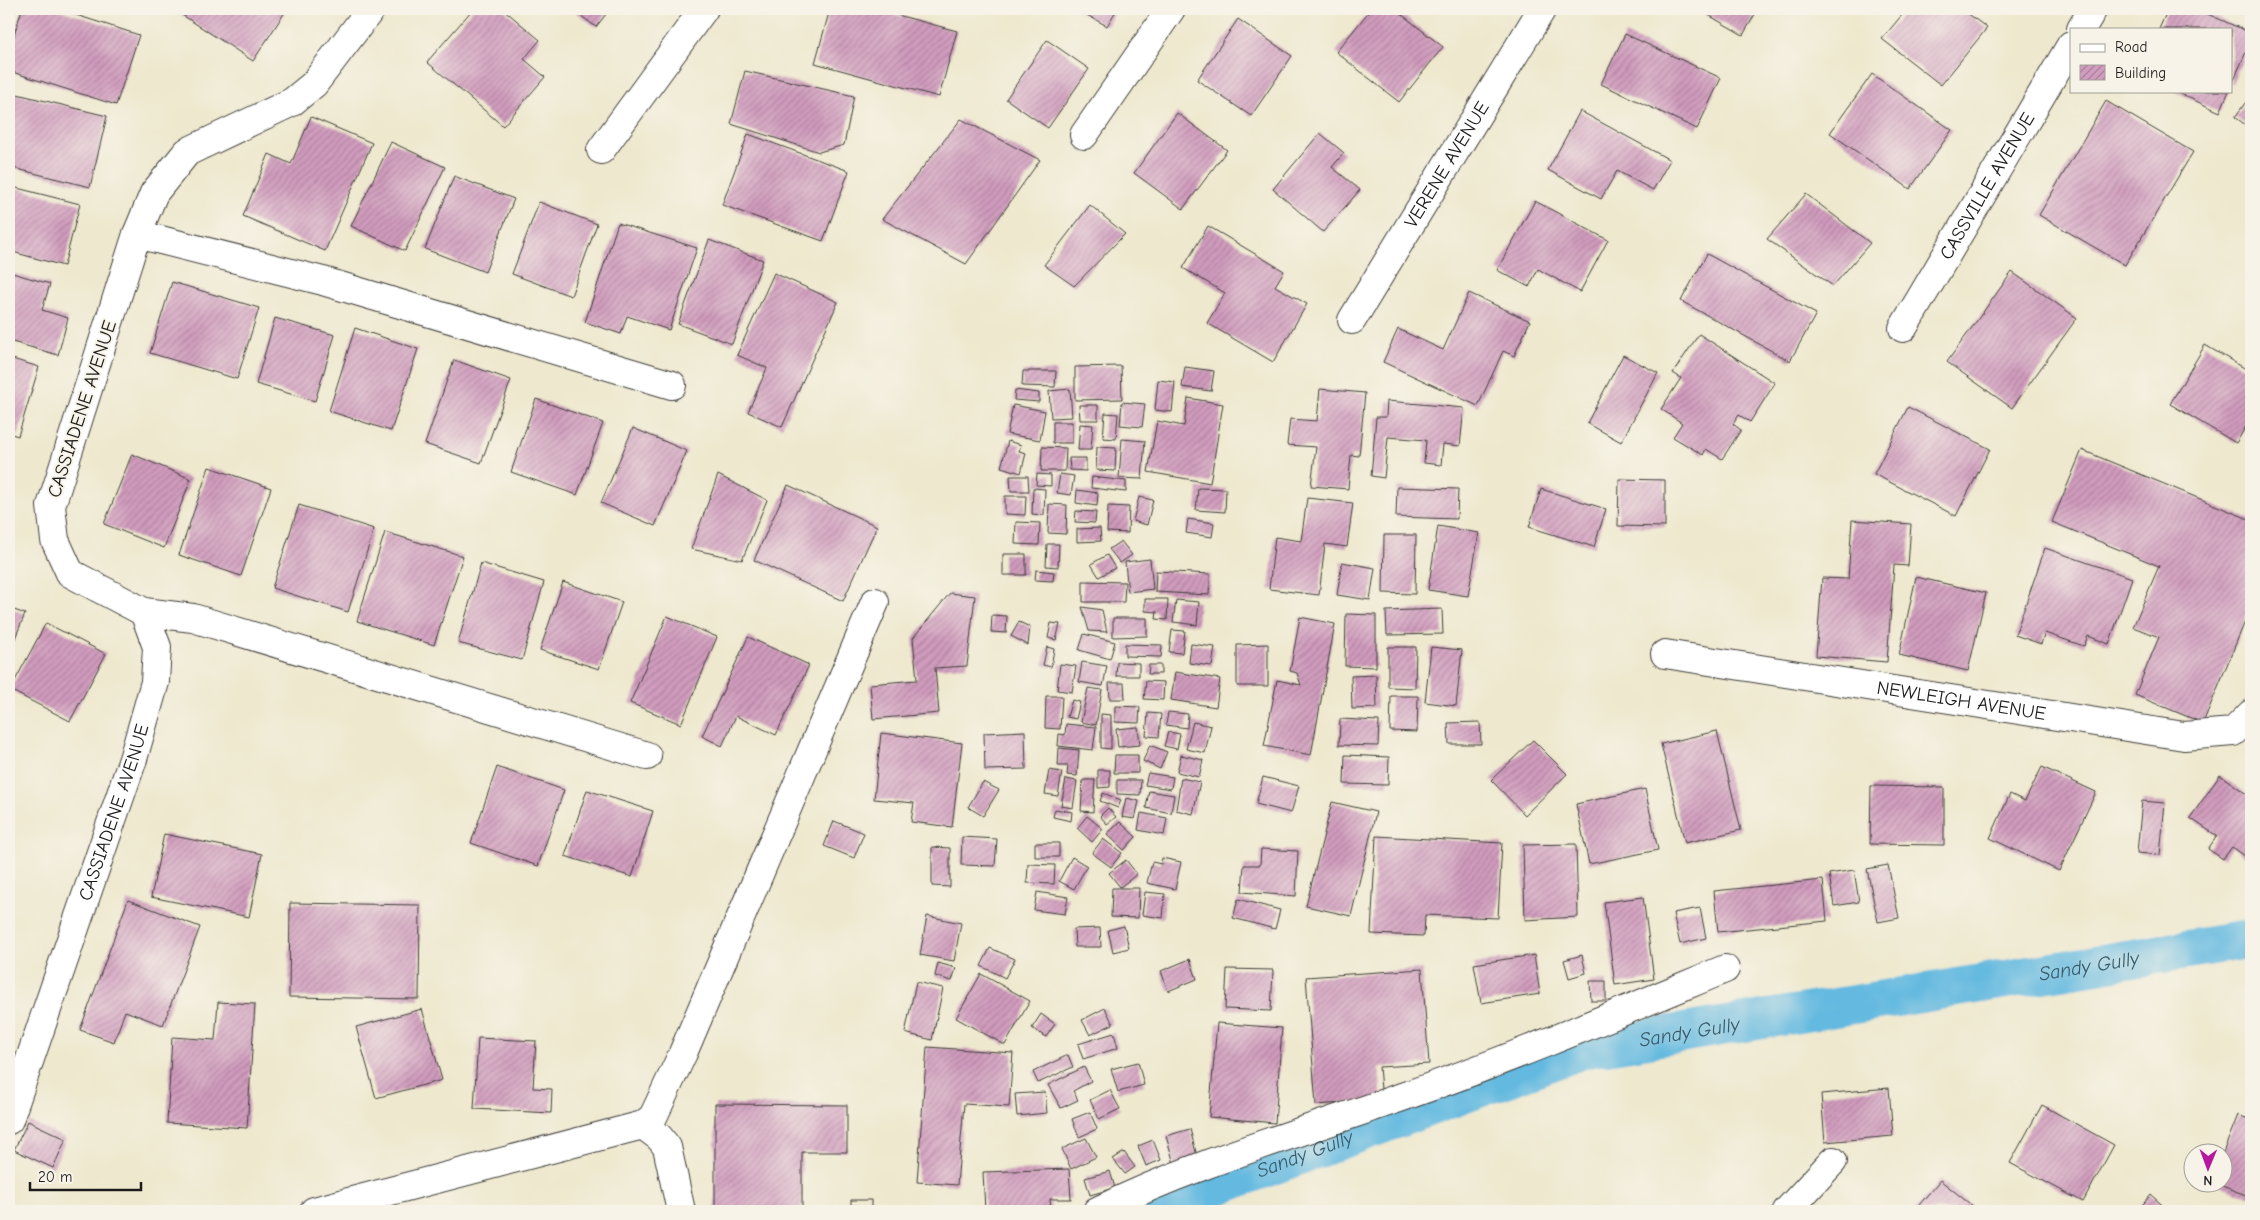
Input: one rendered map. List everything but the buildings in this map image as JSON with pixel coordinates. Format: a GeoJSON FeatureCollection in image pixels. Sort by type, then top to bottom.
{"type":"FeatureCollection","features":[{"type":"Feature","properties":{"kind":"street","name":"CASSIADENE AVENUE"},"geometry":{"type":"LineString","coordinates":[[9,1120],[133,759],[155,682],[157,647],[144,612],[70,573],[55,540],[51,506],[137,234],[154,193],[187,152],[292,102],[314,84],[371,9]]}},
{"type":"Feature","properties":{"kind":"street"},"geometry":{"type":"LineString","coordinates":[[601,150],[704,9]]}},
{"type":"Feature","properties":{"kind":"street"},"geometry":{"type":"LineString","coordinates":[[1084,135],[1170,9]]}},
{"type":"Feature","properties":{"kind":"street","name":"VERENE AVENUE"},"geometry":{"type":"LineString","coordinates":[[1352,320],[1542,9]]}},
{"type":"Feature","properties":{"kind":"street"},"geometry":{"type":"LineString","coordinates":[[2082,28],[2093,9]]}},
{"type":"Feature","properties":{"kind":"street","name":"CASSVILLE AVENUE"},"geometry":{"type":"LineString","coordinates":[[1903,328],[2070,47]]}},
{"type":"Feature","properties":{"kind":"street"},"geometry":{"type":"LineString","coordinates":[[137,234],[322,281],[672,385]]}},
{"type":"Feature","properties":{"kind":"street"},"geometry":{"type":"LineString","coordinates":[[314,1211],[643,1125],[652,1117],[683,1053],[875,602]]}},
{"type":"Feature","properties":{"kind":"street"},"geometry":{"type":"LineString","coordinates":[[144,612],[192,618],[282,643],[647,756]]}},
{"type":"Feature","properties":{"kind":"street","name":"NEWLEIGH AVENUE"},"geometry":{"type":"LineString","coordinates":[[1665,654],[2184,736],[2233,732],[2251,714]]}},
{"type":"Feature","properties":{"kind":"street"},"geometry":{"type":"LineString","coordinates":[[1097,1211],[1123,1198],[1221,1160],[1404,1096],[1597,1022],[1726,969]]}},
{"type":"Feature","properties":{"kind":"street"},"geometry":{"type":"LineString","coordinates":[[643,1125],[659,1137],[667,1147],[681,1211]]}},
{"type":"Feature","properties":{"kind":"street"},"geometry":{"type":"LineString","coordinates":[[1787,1211],[1833,1161]]}},
{"type":"Feature","properties":{"kind":"waterway","name":"Sandy Gully"},"geometry":{"type":"LineString","coordinates":[[1151,1211],[1584,1049],[2251,939]]}}]}
